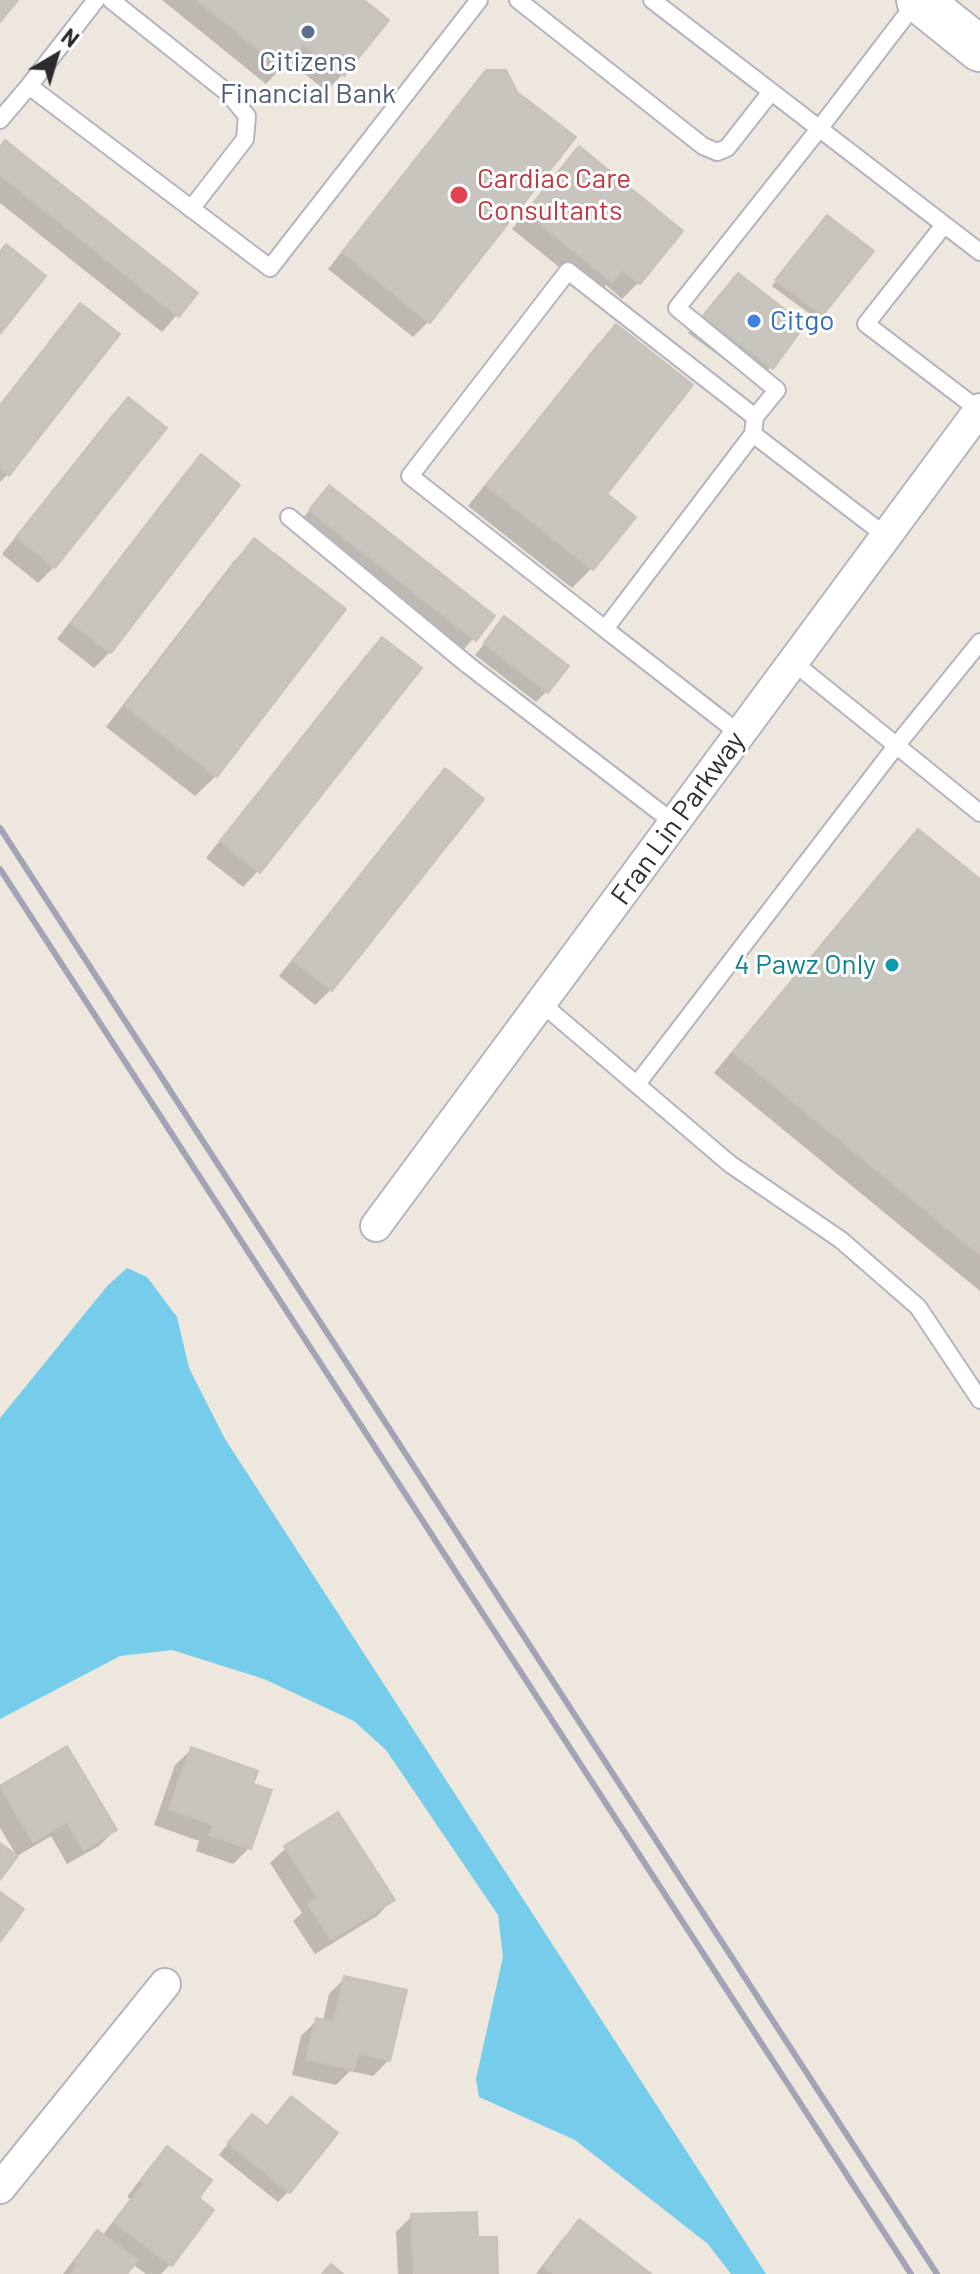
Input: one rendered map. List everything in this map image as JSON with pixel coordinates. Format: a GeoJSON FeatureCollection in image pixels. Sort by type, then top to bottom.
{"type":"FeatureCollection","features":[{"type":"Feature","properties":{"kind":"main road"},"geometry":{"type":"LineString","coordinates":[[918,0],[980,49]]}},
{"type":"Feature","properties":{"kind":"street","name":"Fran Lin Parkway"},"geometry":{"type":"LineString","coordinates":[[376,1226],[980,410]]}},
{"type":"Feature","properties":{"kind":"street"},"geometry":{"type":"LineString","coordinates":[[0,2188],[165,1984]]}},
{"type":"Feature","properties":{"kind":"lane"},"geometry":{"type":"LineString","coordinates":[[0,120],[96,0]]}},
{"type":"Feature","properties":{"kind":"lane"},"geometry":{"type":"LineString","coordinates":[[111,0],[229,94],[247,116],[245,139],[191,209]]}},
{"type":"Feature","properties":{"kind":"lane"},"geometry":{"type":"LineString","coordinates":[[29,86],[270,268],[479,0]]}},
{"type":"Feature","properties":{"kind":"lane"},"geometry":{"type":"LineString","coordinates":[[518,0],[703,146],[717,152],[727,148],[771,92]]}},
{"type":"Feature","properties":{"kind":"lane"},"geometry":{"type":"LineString","coordinates":[[652,0],[980,252]]}},
{"type":"Feature","properties":{"kind":"lane"},"geometry":{"type":"LineString","coordinates":[[605,629],[777,390],[677,308],[918,0]]}},
{"type":"Feature","properties":{"kind":"lane"},"geometry":{"type":"LineString","coordinates":[[944,225],[866,324],[980,410]]}},
{"type":"Feature","properties":{"kind":"lane"},"geometry":{"type":"LineString","coordinates":[[740,734],[410,476],[568,271],[886,536]]}},
{"type":"Feature","properties":{"kind":"lane"},"geometry":{"type":"LineString","coordinates":[[289,517],[468,665],[674,823]]}},
{"type":"Feature","properties":{"kind":"lane"},"geometry":{"type":"LineString","coordinates":[[637,1084],[896,746],[980,642]]}},
{"type":"Feature","properties":{"kind":"lane"},"geometry":{"type":"LineString","coordinates":[[793,662],[978,808]]}},
{"type":"Feature","properties":{"kind":"lane"},"geometry":{"type":"LineString","coordinates":[[541,1003],[730,1164],[841,1240],[918,1307],[980,1400]]}},
{"type":"Feature","properties":{"kind":"water"},"geometry":{"type":"Polygon","coordinates":[[[127,1268],[147,1277],[177,1317],[189,1368],[225,1439],[766,2274],[731,2274],[708,2244],[575,2140],[479,2097],[476,2079],[503,1957],[498,1915],[386,1750],[354,1721],[264,1679],[172,1650],[120,1656],[0,1719],[0,1418],[108,1285],[127,1268]]]}},
{"type":"Feature","properties":{"kind":"building"},"geometry":{"type":"Polygon","coordinates":[[[0,0],[18,0],[0,22],[0,0]]]}},
{"type":"Feature","properties":{"kind":"building","name":"Citizens Financial Bank"},"geometry":{"type":"Polygon","coordinates":[[[197,0],[364,0],[389,20],[344,76],[303,44],[283,69],[197,0]]]}},
{"type":"Feature","properties":{"kind":"building","name":"Cardiac Care Consultants"},"geometry":{"type":"Polygon","coordinates":[[[486,70],[506,70],[517,92],[576,137],[430,323],[342,252],[486,70]]]}},
{"type":"Feature","properties":{"kind":"building"},"geometry":{"type":"Polygon","coordinates":[[[5,140],[198,293],[179,317],[0,175],[0,147],[5,140]]]}},
{"type":"Feature","properties":{"kind":"building"},"geometry":{"type":"Polygon","coordinates":[[[579,146],[683,231],[640,284],[622,270],[612,282],[526,212],[579,146]]]}},
{"type":"Feature","properties":{"kind":"building","name":"Citgo"},"geometry":{"type":"Polygon","coordinates":[[[827,215],[874,251],[823,315],[775,280],[827,215]]]}},
{"type":"Feature","properties":{"kind":"building"},"geometry":{"type":"Polygon","coordinates":[[[6,244],[46,276],[0,334],[0,252],[6,244]]]}},
{"type":"Feature","properties":{"kind":"building","name":"Citgo"},"geometry":{"type":"Polygon","coordinates":[[[738,273],[805,325],[773,369],[703,316],[738,273]]]}},
{"type":"Feature","properties":{"kind":"building"},"geometry":{"type":"Polygon","coordinates":[[[80,303],[120,334],[9,476],[0,468],[0,406],[80,303]]]}},
{"type":"Feature","properties":{"kind":"building"},"geometry":{"type":"Polygon","coordinates":[[[616,324],[693,385],[607,494],[636,517],[593,570],[486,485],[616,324]]]}},
{"type":"Feature","properties":{"kind":"building"},"geometry":{"type":"Polygon","coordinates":[[[128,397],[167,428],[55,568],[16,537],[128,397]]]}},
{"type":"Feature","properties":{"kind":"building"},"geometry":{"type":"Polygon","coordinates":[[[201,454],[240,485],[111,653],[71,623],[201,454]]]}},
{"type":"Feature","properties":{"kind":"building"},"geometry":{"type":"Polygon","coordinates":[[[329,485],[495,616],[476,641],[309,510],[329,485]]]}},
{"type":"Feature","properties":{"kind":"building"},"geometry":{"type":"Polygon","coordinates":[[[254,538],[346,609],[217,777],[125,706],[254,538]]]}},
{"type":"Feature","properties":{"kind":"building"},"geometry":{"type":"Polygon","coordinates":[[[504,616],[569,666],[548,693],[484,643],[504,616]]]}},
{"type":"Feature","properties":{"kind":"building"},"geometry":{"type":"Polygon","coordinates":[[[382,637],[422,668],[260,873],[220,841],[382,637]]]}},
{"type":"Feature","properties":{"kind":"building"},"geometry":{"type":"Polygon","coordinates":[[[445,768],[484,799],[332,991],[293,960],[445,768]]]}},
{"type":"Feature","properties":{"kind":"building","name":"4 Pawz Only"},"geometry":{"type":"Polygon","coordinates":[[[918,829],[980,879],[980,1255],[733,1052],[918,829]]]}},
{"type":"Feature","properties":{"kind":"building"},"geometry":{"type":"Polygon","coordinates":[[[67,1746],[117,1830],[84,1850],[67,1822],[33,1842],[0,1786],[67,1746]]]}},
{"type":"Feature","properties":{"kind":"building"},"geometry":{"type":"Polygon","coordinates":[[[191,1747],[258,1771],[253,1784],[272,1790],[251,1849],[210,1835],[214,1825],[169,1809],[191,1747]]]}},
{"type":"Feature","properties":{"kind":"building"},"geometry":{"type":"Polygon","coordinates":[[[338,1812],[395,1900],[331,1940],[308,1904],[318,1898],[284,1846],[338,1812]]]}},
{"type":"Feature","properties":{"kind":"building"},"geometry":{"type":"Polygon","coordinates":[[[0,1843],[18,1856],[0,1880],[0,1843]]]}},
{"type":"Feature","properties":{"kind":"building"},"geometry":{"type":"Polygon","coordinates":[[[0,1892],[24,1909],[0,1942],[0,1892]]]}},
{"type":"Feature","properties":{"kind":"building"},"geometry":{"type":"Polygon","coordinates":[[[344,1976],[407,1990],[390,2061],[358,2053],[354,2070],[306,2059],[316,2018],[334,2022],[344,1976]]]}},
{"type":"Feature","properties":{"kind":"building"},"geometry":{"type":"Polygon","coordinates":[[[291,2096],[338,2133],[290,2193],[228,2143],[252,2114],[267,2126],[291,2096]]]}},
{"type":"Feature","properties":{"kind":"building"},"geometry":{"type":"Polygon","coordinates":[[[167,2146],[212,2180],[199,2198],[214,2210],[172,2266],[114,2222],[167,2146]]]}},
{"type":"Feature","properties":{"kind":"building"},"geometry":{"type":"Polygon","coordinates":[[[477,2212],[478,2237],[497,2237],[498,2274],[414,2274],[411,2214],[477,2212]]]}},
{"type":"Feature","properties":{"kind":"building"},"geometry":{"type":"Polygon","coordinates":[[[579,2219],[651,2274],[554,2274],[544,2267],[579,2219]]]}},
{"type":"Feature","properties":{"kind":"building"},"geometry":{"type":"Polygon","coordinates":[[[97,2230],[138,2260],[127,2274],[71,2274],[78,2265],[74,2262],[97,2230]]]}},
{"type":"Feature","properties":{"kind":"building"},"geometry":{"type":"Polygon","coordinates":[[[331,2264],[343,2274],[322,2274],[331,2264]]]}},
{"type":"Feature","properties":{"kind":"railway"},"geometry":{"type":"LineString","coordinates":[[0,828],[937,2274]]}},
{"type":"Feature","properties":{"kind":"railway"},"geometry":{"type":"LineString","coordinates":[[0,869],[911,2274]]}},
{"type":"Feature","properties":{"kind":"place","name":"Citizens Financial Bank"},"geometry":{"type":"Point","coordinates":[308,32]}},
{"type":"Feature","properties":{"kind":"place","name":"Cardiac Care Consultants"},"geometry":{"type":"Point","coordinates":[459,195]}},
{"type":"Feature","properties":{"kind":"place","name":"Citgo"},"geometry":{"type":"Point","coordinates":[754,321]}},
{"type":"Feature","properties":{"kind":"place","name":"4 Pawz Only"},"geometry":{"type":"Point","coordinates":[892,965]}}]}
